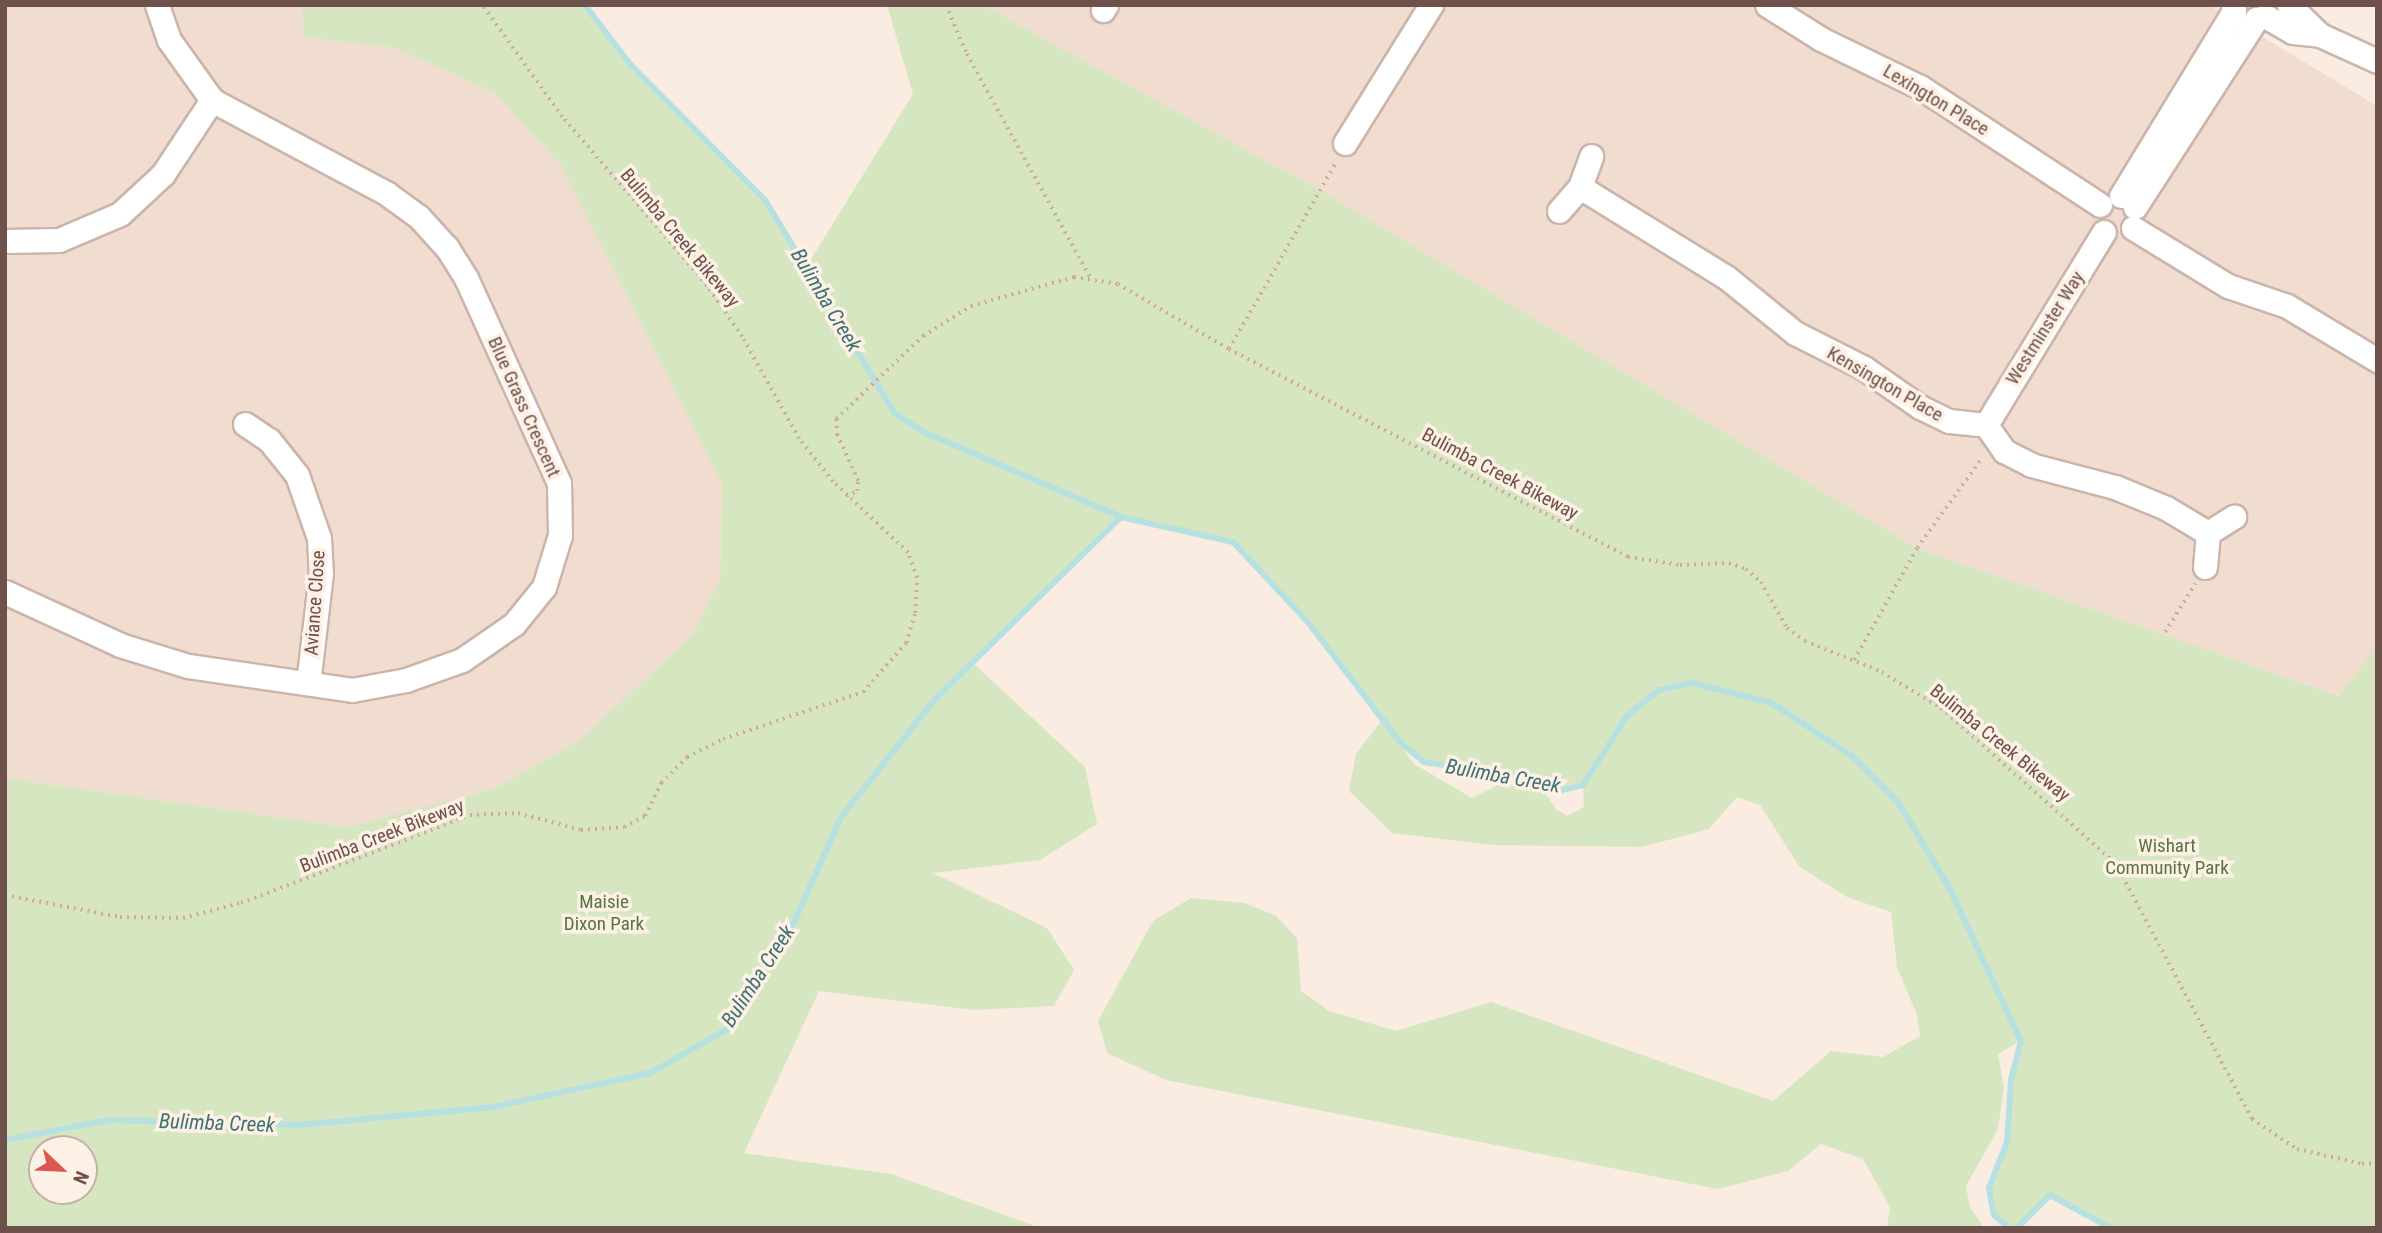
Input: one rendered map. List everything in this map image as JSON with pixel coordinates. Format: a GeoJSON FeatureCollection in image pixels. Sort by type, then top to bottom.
{"type":"FeatureCollection","features":[{"type":"Feature","properties":{"kind":"street","name":"Blue Grass Crescent"},"geometry":{"type":"LineString","coordinates":[[5,592],[58,619],[154,656],[188,666],[352,690],[407,680],[462,660],[514,624],[544,587],[560,535],[559,483],[466,278],[419,217],[386,193],[212,100],[169,40],[157,5]]}},
{"type":"Feature","properties":{"kind":"street"},"geometry":{"type":"LineString","coordinates":[[1345,143],[1431,5]]}},
{"type":"Feature","properties":{"kind":"street","name":"Lexington Place"},"geometry":{"type":"LineString","coordinates":[[1767,5],[1821,39],[1920,87],[2122,209],[2228,286],[2287,306],[2377,360]]}},
{"type":"Feature","properties":{"kind":"street"},"geometry":{"type":"LineString","coordinates":[[2122,209],[2234,11],[2233,5]]}},
{"type":"Feature","properties":{"kind":"street"},"geometry":{"type":"LineString","coordinates":[[2233,5],[2242,16],[2264,13],[2293,32],[2320,34]]}},
{"type":"Feature","properties":{"kind":"street"},"geometry":{"type":"LineString","coordinates":[[2289,5],[2320,34],[2377,61]]}},
{"type":"Feature","properties":{"kind":"street"},"geometry":{"type":"LineString","coordinates":[[2122,209],[2264,13]]}},
{"type":"Feature","properties":{"kind":"street"},"geometry":{"type":"LineString","coordinates":[[5,241],[59,240],[120,214],[163,174],[212,100]]}},
{"type":"Feature","properties":{"kind":"street"},"geometry":{"type":"LineString","coordinates":[[1559,211],[1580,187],[1591,156]]}},
{"type":"Feature","properties":{"kind":"street","name":"Kensington Place"},"geometry":{"type":"LineString","coordinates":[[1580,187],[1726,278],[1795,333],[1864,368],[1920,407],[1949,421],[1991,431]]}},
{"type":"Feature","properties":{"kind":"street","name":"Westminster Way"},"geometry":{"type":"LineString","coordinates":[[1991,431],[2104,232],[2098,225],[2122,209]]}},
{"type":"Feature","properties":{"kind":"street","name":"Aviance Close"},"geometry":{"type":"LineString","coordinates":[[246,424],[269,440],[297,475],[319,538],[321,573],[308,683]]}},
{"type":"Feature","properties":{"kind":"street"},"geometry":{"type":"LineString","coordinates":[[1991,431],[2004,451],[2031,465],[2115,487],[2166,508],[2208,533]]}},
{"type":"Feature","properties":{"kind":"street"},"geometry":{"type":"LineString","coordinates":[[2208,533],[2234,517]]}},
{"type":"Feature","properties":{"kind":"street"},"geometry":{"type":"LineString","coordinates":[[2205,567],[2208,533]]}},
{"type":"Feature","properties":{"kind":"path","name":"Bulimba Creek Bikeway"},"geometry":{"type":"LineString","coordinates":[[5,895],[120,917],[183,918],[252,900],[470,816],[518,813],[581,830],[624,827],[645,816],[661,783],[687,757],[723,740],[863,692],[906,643],[915,614],[916,578],[908,553],[846,496],[799,439],[742,337],[707,286],[562,117],[482,5]]}},
{"type":"Feature","properties":{"kind":"path"},"geometry":{"type":"LineString","coordinates":[[946,5],[967,54],[1090,277]]}},
{"type":"Feature","properties":{"kind":"path"},"geometry":{"type":"LineString","coordinates":[[1229,349],[1323,192],[1345,143]]}},
{"type":"Feature","properties":{"kind":"path","name":"Bulimba Creek Bikeway"},"geometry":{"type":"LineString","coordinates":[[846,496],[857,491],[858,481],[838,435],[836,419],[842,409],[923,336],[971,306],[1074,277],[1090,277],[1118,284],[1229,349],[1628,557],[1680,565],[1728,563],[1746,569],[1761,582],[1787,628],[1805,641],[1882,672],[1941,708],[2116,863],[2252,1119],[2297,1149],[2362,1164],[2377,1163]]}},
{"type":"Feature","properties":{"kind":"path"},"geometry":{"type":"LineString","coordinates":[[1854,660],[1917,548],[1991,431]]}},
{"type":"Feature","properties":{"kind":"path"},"geometry":{"type":"LineString","coordinates":[[2165,632],[2205,567]]}},
{"type":"Feature","properties":{"kind":"shaded area"},"geometry":{"type":"Polygon","coordinates":[[[5,5],[301,5],[304,37],[394,48],[495,93],[561,166],[722,485],[720,580],[692,635],[581,739],[496,788],[347,827],[5,778],[5,5]]]}},
{"type":"Feature","properties":{"kind":"shaded area"},"geometry":{"type":"Polygon","coordinates":[[[983,5],[2210,5],[2377,106],[2377,646],[2340,696],[1917,548],[1323,192],[983,5]]]}},
{"type":"Feature","properties":{"kind":"green space"},"geometry":{"type":"Polygon","coordinates":[[[301,5],[585,5],[630,64],[765,200],[805,269],[913,94],[887,5],[983,5],[1323,192],[1917,548],[2339,696],[2377,646],[2377,1228],[2111,1228],[2050,1195],[2017,1228],[2008,1227],[1994,1215],[1989,1188],[2007,1142],[2011,1080],[2020,1041],[1998,1054],[2004,1088],[1998,1129],[1966,1186],[1970,1208],[1985,1228],[1887,1228],[1890,1207],[1863,1159],[1821,1144],[1788,1171],[1718,1189],[1166,1080],[1107,1053],[1098,1021],[1153,921],[1191,898],[1245,903],[1276,916],[1297,938],[1301,991],[1329,1011],[1396,1031],[1491,1002],[1773,1101],[1831,1051],[1883,1057],[1920,1036],[1917,1015],[1897,967],[1891,912],[1847,897],[1799,866],[1760,805],[1737,797],[1709,829],[1642,847],[1493,845],[1392,833],[1349,791],[1356,754],[1382,720],[1307,621],[1233,542],[1121,517],[973,663],[1085,767],[1097,824],[1040,860],[933,873],[1047,928],[1074,970],[1054,1006],[974,1010],[819,991],[744,1153],[891,1174],[1041,1228],[5,1228],[5,778],[347,827],[496,788],[581,739],[692,635],[720,580],[722,485],[561,166],[495,93],[394,48],[304,37],[301,5]],[[1394,736],[1414,764],[1472,798],[1498,785],[1517,786],[1546,794],[1556,809],[1567,816],[1584,807],[1583,785],[1562,790],[1540,779],[1424,762],[1394,736]]]}},
{"type":"Feature","properties":{"kind":"waterway","name":"Bulimba Creek"},"geometry":{"type":"LineString","coordinates":[[585,5],[630,64],[765,200],[895,414],[926,433],[1121,517],[1233,542],[1307,621],[1400,742],[1424,762],[1540,779],[1562,790],[1583,785],[1627,716],[1659,690],[1693,683],[1772,703],[1855,758],[1900,805],[1950,889],[2021,1041],[2011,1080],[2007,1142],[1989,1188],[1994,1215],[2009,1228]]}},
{"type":"Feature","properties":{"kind":"waterway","name":"Bulimba Creek"},"geometry":{"type":"LineString","coordinates":[[5,1140],[109,1120],[300,1125],[493,1107],[650,1073],[726,1030],[791,929],[841,817],[936,698],[1121,517]]}},
{"type":"Feature","properties":{"kind":"waterway","name":"Bulimba Creek"},"geometry":{"type":"LineString","coordinates":[[2017,1228],[2050,1195],[2111,1228]]}},
{"type":"Feature","properties":{"kind":"park label","name":"Wishart Community Park"},"geometry":{"type":"Point","coordinates":[2167,857]}},
{"type":"Feature","properties":{"kind":"park label","name":"Maisie Dixon Park"},"geometry":{"type":"Point","coordinates":[604,913]}}]}
